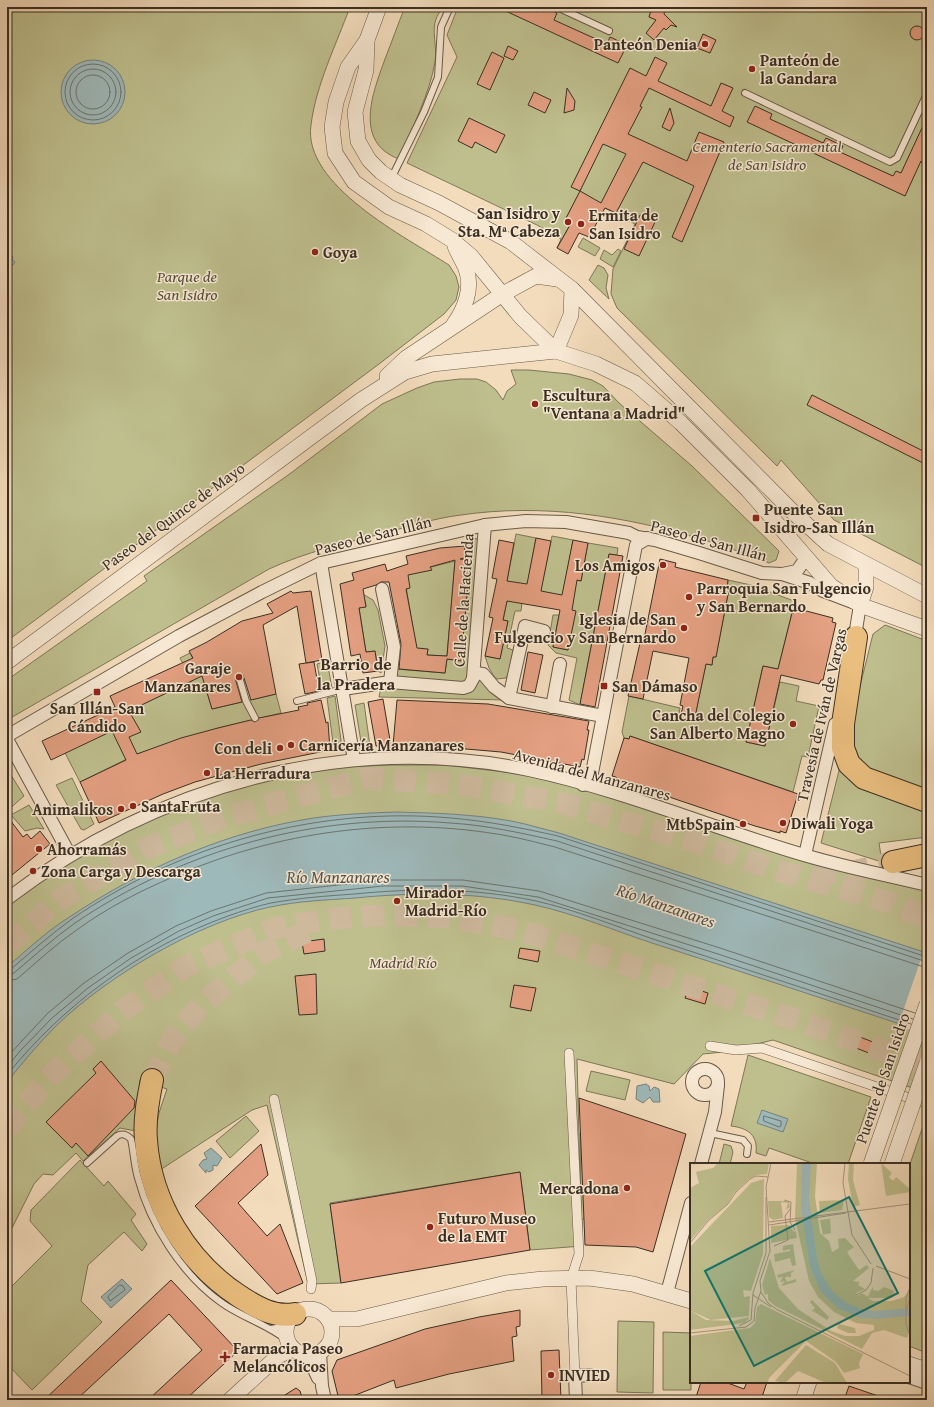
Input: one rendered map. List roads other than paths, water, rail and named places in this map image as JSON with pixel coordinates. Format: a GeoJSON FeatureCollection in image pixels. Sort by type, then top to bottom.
{"type":"FeatureCollection","features":[{"type":"Feature","properties":{"kind":"highway"},"geometry":{"type":"LineString","coordinates":[[856,637],[843,724],[843,748],[849,764],[864,778],[927,801]]}},
{"type":"Feature","properties":{"kind":"highway"},"geometry":{"type":"LineString","coordinates":[[893,862],[927,855]]}},
{"type":"Feature","properties":{"kind":"highway"},"geometry":{"type":"LineString","coordinates":[[152,1080],[147,1107],[146,1140],[152,1174],[164,1208],[182,1241],[201,1265],[226,1288],[271,1313],[280,1315],[293,1337]]}},
{"type":"Feature","properties":{"kind":"street"},"geometry":{"type":"LineString","coordinates":[[379,7],[367,40],[348,67],[336,102],[332,127],[335,153],[354,182],[389,207],[426,224],[452,240],[471,256],[520,316],[556,351],[596,364],[635,384],[681,423],[748,490],[831,586],[860,605],[927,629]]}},
{"type":"Feature","properties":{"kind":"street"},"geometry":{"type":"LineString","coordinates":[[367,40],[366,70],[355,112],[358,141],[369,160],[400,185],[439,203],[511,242],[557,279],[572,289],[794,513],[828,544],[927,596]]}},
{"type":"Feature","properties":{"kind":"street"},"geometry":{"type":"LineString","coordinates":[[452,240],[467,270],[468,292],[460,316],[452,327]]}},
{"type":"Feature","properties":{"kind":"street","name":"Paseo del Quince de Mayo"},"geometry":{"type":"LineString","coordinates":[[361,400],[406,358],[501,294],[536,276],[557,279]]}},
{"type":"Feature","properties":{"kind":"street"},"geometry":{"type":"LineString","coordinates":[[556,351],[571,315],[572,289]]}},
{"type":"Feature","properties":{"kind":"street","name":"Paseo del Quince de Mayo"},"geometry":{"type":"LineString","coordinates":[[7,662],[361,400],[405,372],[432,364],[556,351]]}},
{"type":"Feature","properties":{"kind":"street","name":"Paseo de San Illán"},"geometry":{"type":"LineString","coordinates":[[7,736],[179,636],[321,563],[485,525],[526,521],[566,522],[629,533],[637,538],[648,538],[758,572],[782,574],[810,583],[823,592],[860,605]]}},
{"type":"Feature","properties":{"kind":"street","name":"Calle de la Hacienda"},"geometry":{"type":"LineString","coordinates":[[473,678],[485,525]]}},
{"type":"Feature","properties":{"kind":"street"},"geometry":{"type":"LineString","coordinates":[[583,785],[589,780],[592,773],[636,544],[635,539],[629,533]]}},
{"type":"Feature","properties":{"kind":"street"},"geometry":{"type":"LineString","coordinates":[[636,544],[648,538]]}},
{"type":"Feature","properties":{"kind":"street"},"geometry":{"type":"LineString","coordinates":[[806,558],[810,547],[815,543],[828,544]]}},
{"type":"Feature","properties":{"kind":"street","name":"Paseo de San Illán"},"geometry":{"type":"LineString","coordinates":[[782,574],[797,571],[806,558]]}},
{"type":"Feature","properties":{"kind":"street"},"geometry":{"type":"LineString","coordinates":[[321,563],[354,760]]}},
{"type":"Feature","properties":{"kind":"street"},"geometry":{"type":"LineString","coordinates":[[860,605],[866,587],[866,565]]}},
{"type":"Feature","properties":{"kind":"street"},"geometry":{"type":"LineString","coordinates":[[382,589],[394,648],[390,682]]}},
{"type":"Feature","properties":{"kind":"street","name":"Travesía de Iván de Vargas"},"geometry":{"type":"LineString","coordinates":[[805,855],[856,637],[860,605]]}},
{"type":"Feature","properties":{"kind":"street"},"geometry":{"type":"LineString","coordinates":[[509,698],[524,626],[544,631]]}},
{"type":"Feature","properties":{"kind":"street"},"geometry":{"type":"LineString","coordinates":[[552,707],[560,664]]}},
{"type":"Feature","properties":{"kind":"street","name":"Calle de la Hacienda"},"geometry":{"type":"LineString","coordinates":[[343,689],[390,682],[463,688],[468,686],[476,673],[483,674],[500,692],[509,698],[603,716]]}},
{"type":"Feature","properties":{"kind":"street"},"geometry":{"type":"LineString","coordinates":[[7,739],[70,855]]}},
{"type":"Feature","properties":{"kind":"street","name":"Avenida del Manzanares"},"geometry":{"type":"LineString","coordinates":[[7,900],[70,855],[130,822],[175,803],[246,779],[304,767],[354,760],[422,759],[476,763],[529,770],[583,785],[805,855],[927,885]]}},
{"type":"Feature","properties":{"kind":"street","name":"Puente de San Isidro"},"geometry":{"type":"LineString","coordinates":[[872,1163],[927,1004]]}},
{"type":"Feature","properties":{"kind":"street"},"geometry":{"type":"LineString","coordinates":[[710,1046],[736,1050],[762,1048],[927,1104]]}},
{"type":"Feature","properties":{"kind":"street"},"geometry":{"type":"LineString","coordinates":[[569,1053],[578,1254],[571,1279],[576,1400]]}},
{"type":"Feature","properties":{"kind":"street"},"geometry":{"type":"LineString","coordinates":[[892,1163],[927,1063]]}},
{"type":"Feature","properties":{"kind":"street"},"geometry":{"type":"LineString","coordinates":[[702,1163],[716,1112],[718,1085],[717,1077],[711,1071],[699,1071],[693,1077],[692,1086],[716,1112]]}},
{"type":"Feature","properties":{"kind":"street"},"geometry":{"type":"LineString","coordinates":[[701,1095],[713,1093],[718,1085]]}},
{"type":"Feature","properties":{"kind":"street"},"geometry":{"type":"LineString","coordinates":[[274,1099],[312,1281],[311,1289]]}},
{"type":"Feature","properties":{"kind":"street"},"geometry":{"type":"LineString","coordinates":[[667,1293],[690,1207]]}},
{"type":"Feature","properties":{"kind":"street"},"geometry":{"type":"LineString","coordinates":[[230,1400],[272,1361],[293,1337],[302,1310],[316,1310],[328,1319],[357,1319],[506,1283],[543,1279],[589,1278],[633,1284],[690,1301]]}},
{"type":"Feature","properties":{"kind":"street"},"geometry":{"type":"LineString","coordinates":[[320,1353],[326,1348],[332,1333],[328,1319]]}},
{"type":"Feature","properties":{"kind":"street"},"geometry":{"type":"LineString","coordinates":[[332,1333],[357,1319]]}},
{"type":"Feature","properties":{"kind":"street"},"geometry":{"type":"LineString","coordinates":[[293,1337],[320,1353]]}},
{"type":"Feature","properties":{"kind":"street"},"geometry":{"type":"LineString","coordinates":[[293,1337],[310,1361],[322,1386]]}},
{"type":"Feature","properties":{"kind":"street"},"geometry":{"type":"LineString","coordinates":[[320,1353],[322,1386],[325,1400]]}},
{"type":"Feature","properties":{"kind":"street"},"geometry":{"type":"LineString","coordinates":[[910,1364],[927,1370]]}},
{"type":"Feature","properties":{"kind":"street"},"geometry":{"type":"LineString","coordinates":[[575,1376],[590,1375]]}},
{"type":"Feature","properties":{"kind":"street"},"geometry":{"type":"LineString","coordinates":[[910,1377],[924,1382],[927,1380]]}},
{"type":"Feature","properties":{"kind":"street"},"geometry":{"type":"LineString","coordinates":[[803,1400],[809,1383]]}},
{"type":"Feature","properties":{"kind":"lane"},"geometry":{"type":"LineString","coordinates":[[391,179],[418,126],[438,77],[441,27],[450,7]]}},
{"type":"Feature","properties":{"kind":"lane"},"geometry":{"type":"LineString","coordinates":[[557,7],[609,31]]}},
{"type":"Feature","properties":{"kind":"lane"},"geometry":{"type":"LineString","coordinates":[[745,93],[890,162],[897,158],[927,94]]}},
{"type":"Feature","properties":{"kind":"lane"},"geometry":{"type":"LineString","coordinates":[[239,676],[246,701],[255,718]]}},
{"type":"Feature","properties":{"kind":"lane"},"geometry":{"type":"LineString","coordinates":[[297,701],[343,689]]}},
{"type":"Feature","properties":{"kind":"lane"},"geometry":{"type":"LineString","coordinates":[[710,1133],[743,1140],[748,1146],[747,1154]]}},
{"type":"Feature","properties":{"kind":"lane"},"geometry":{"type":"LineString","coordinates":[[87,1163],[117,1136],[122,1134],[128,1136],[132,1143],[138,1178],[149,1212],[167,1244],[186,1268],[220,1302],[235,1312],[271,1329],[293,1337]]}},
{"type":"Feature","properties":{"kind":"lane"},"geometry":{"type":"LineString","coordinates":[[271,1329],[293,1337]]}},
{"type":"Feature","properties":{"kind":"water"},"geometry":{"type":"Polygon","coordinates":[[[93,60],[111,66],[119,74],[125,92],[119,110],[111,118],[93,124],[75,118],[67,110],[61,92],[67,74],[75,66],[93,60]]]}},
{"type":"Feature","properties":{"kind":"water"},"geometry":{"type":"Polygon","coordinates":[[[7,253],[13,257],[12,259],[15,262],[13,265],[9,265],[8,267],[7,253]]]}},
{"type":"Feature","properties":{"kind":"water","name":"Río Manzanares"},"geometry":{"type":"Polygon","coordinates":[[[396,812],[468,815],[511,821],[559,833],[927,953],[927,1033],[580,918],[535,905],[468,895],[423,894],[378,896],[291,903],[270,907],[243,914],[185,938],[156,953],[129,970],[78,1006],[57,1025],[7,1082],[7,967],[54,927],[127,882],[157,867],[218,842],[282,824],[314,818],[396,812]]]}},
{"type":"Feature","properties":{"kind":"water"},"geometry":{"type":"Polygon","coordinates":[[[646,1084],[649,1086],[650,1091],[654,1087],[659,1089],[660,1102],[653,1102],[650,1097],[643,1103],[636,1099],[637,1086],[646,1084]]]}},
{"type":"Feature","properties":{"kind":"water"},"geometry":{"type":"Polygon","coordinates":[[[762,1110],[788,1119],[783,1132],[757,1123],[762,1110]]]}},
{"type":"Feature","properties":{"kind":"water"},"geometry":{"type":"Polygon","coordinates":[[[211,1148],[222,1158],[217,1166],[213,1165],[213,1170],[209,1172],[206,1170],[206,1173],[199,1165],[203,1160],[207,1159],[204,1153],[211,1148]]]}},
{"type":"Feature","properties":{"kind":"water"},"geometry":{"type":"Polygon","coordinates":[[[122,1279],[132,1289],[111,1308],[101,1297],[122,1279]]]}},
{"type":"Feature","properties":{"kind":"tunnel"},"geometry":{"type":"LineString","coordinates":[[7,945],[59,900],[145,849],[225,817],[367,778],[457,784],[558,802],[697,843],[773,869],[892,903],[927,918]]}},
{"type":"Feature","properties":{"kind":"tunnel"},"geometry":{"type":"LineString","coordinates":[[814,873],[847,873],[893,862]]}},
{"type":"Feature","properties":{"kind":"tunnel"},"geometry":{"type":"LineString","coordinates":[[7,1130],[17,1114],[54,1073],[126,1008],[185,967],[275,928],[336,918],[389,915],[447,917],[495,925],[532,934],[802,1022],[927,1066]]}},
{"type":"Feature","properties":{"kind":"tunnel"},"geometry":{"type":"LineString","coordinates":[[152,1080],[173,1039],[200,1006],[266,951],[313,929]]}},
{"type":"Feature","properties":{"kind":"place","name":"Panteón Denia"},"geometry":{"type":"Point","coordinates":[705,44]}},
{"type":"Feature","properties":{"kind":"place","name":"Panteón de la Gandara"},"geometry":{"type":"Point","coordinates":[752,69]}},
{"type":"Feature","properties":{"kind":"place","name":"San Isidro y Sta. Mª Cabeza"},"geometry":{"type":"Point","coordinates":[568,222]}},
{"type":"Feature","properties":{"kind":"place","name":"Ermita de San Isidro"},"geometry":{"type":"Point","coordinates":[581,224]}},
{"type":"Feature","properties":{"kind":"place","name":"Goya"},"geometry":{"type":"Point","coordinates":[315,252]}},
{"type":"Feature","properties":{"kind":"place","name":"Escultura \"Ventana a Madrid\""},"geometry":{"type":"Point","coordinates":[535,404]}},
{"type":"Feature","properties":{"kind":"place","name":"Puente San Isidro-San Illán"},"geometry":{"type":"Point","coordinates":[756,518]}},
{"type":"Feature","properties":{"kind":"place","name":"Los Amigos"},"geometry":{"type":"Point","coordinates":[663,565]}},
{"type":"Feature","properties":{"kind":"place","name":"Parroquia San Fulgencio y San Bernardo"},"geometry":{"type":"Point","coordinates":[689,597]}},
{"type":"Feature","properties":{"kind":"place","name":"Iglesia de San Fulgencio y San Bernardo"},"geometry":{"type":"Point","coordinates":[684,628]}},
{"type":"Feature","properties":{"kind":"place","name":"Garaje Manzanares"},"geometry":{"type":"Point","coordinates":[239,677]}},
{"type":"Feature","properties":{"kind":"place","name":"San Dámaso"},"geometry":{"type":"Point","coordinates":[604,686]}},
{"type":"Feature","properties":{"kind":"place","name":"San Illán-San Cándido"},"geometry":{"type":"Point","coordinates":[97,692]}},
{"type":"Feature","properties":{"kind":"place","name":"Cancha del Colegio San Alberto Magno"},"geometry":{"type":"Point","coordinates":[793,724]}},
{"type":"Feature","properties":{"kind":"place","name":"Carnicería Manzanares"},"geometry":{"type":"Point","coordinates":[291,745]}},
{"type":"Feature","properties":{"kind":"place","name":"Con deli"},"geometry":{"type":"Point","coordinates":[280,748]}},
{"type":"Feature","properties":{"kind":"place","name":"La Herradura"},"geometry":{"type":"Point","coordinates":[207,773]}},
{"type":"Feature","properties":{"kind":"place","name":"SantaFruta"},"geometry":{"type":"Point","coordinates":[133,806]}},
{"type":"Feature","properties":{"kind":"place","name":"Animalikos"},"geometry":{"type":"Point","coordinates":[121,809]}},
{"type":"Feature","properties":{"kind":"place","name":"Diwali Yoga"},"geometry":{"type":"Point","coordinates":[783,823]}},
{"type":"Feature","properties":{"kind":"place","name":"MtbSpain"},"geometry":{"type":"Point","coordinates":[743,824]}},
{"type":"Feature","properties":{"kind":"place","name":"Ahorramás"},"geometry":{"type":"Point","coordinates":[39,849]}},
{"type":"Feature","properties":{"kind":"place","name":"Zona Carga y Descarga"},"geometry":{"type":"Point","coordinates":[33,871]}},
{"type":"Feature","properties":{"kind":"place","name":"Mirador Madrid-Río"},"geometry":{"type":"Point","coordinates":[397,901]}},
{"type":"Feature","properties":{"kind":"place","name":"Mercadona"},"geometry":{"type":"Point","coordinates":[627,1188]}},
{"type":"Feature","properties":{"kind":"place","name":"Futuro Museo de la EMT"},"geometry":{"type":"Point","coordinates":[430,1227]}},
{"type":"Feature","properties":{"kind":"place","name":"Farmacia Paseo Melancólicos"},"geometry":{"type":"Point","coordinates":[225,1357]}},
{"type":"Feature","properties":{"kind":"place","name":"INVIED"},"geometry":{"type":"Point","coordinates":[551,1375]}},
{"type":"Feature","properties":{"kind":"district","name":"Barrio de la Pradera"},"geometry":{"type":"Point","coordinates":[356,673]}},
{"type":"Feature","properties":{"kind":"park label","name":"Cementerio Sacramental de San Isidro"},"geometry":{"type":"Point","coordinates":[767,155]}},
{"type":"Feature","properties":{"kind":"park label","name":"Parque de San Isidro"},"geometry":{"type":"Point","coordinates":[187,285]}},
{"type":"Feature","properties":{"kind":"park label","name":"Madrid Río"},"geometry":{"type":"Point","coordinates":[403,962]}}]}
